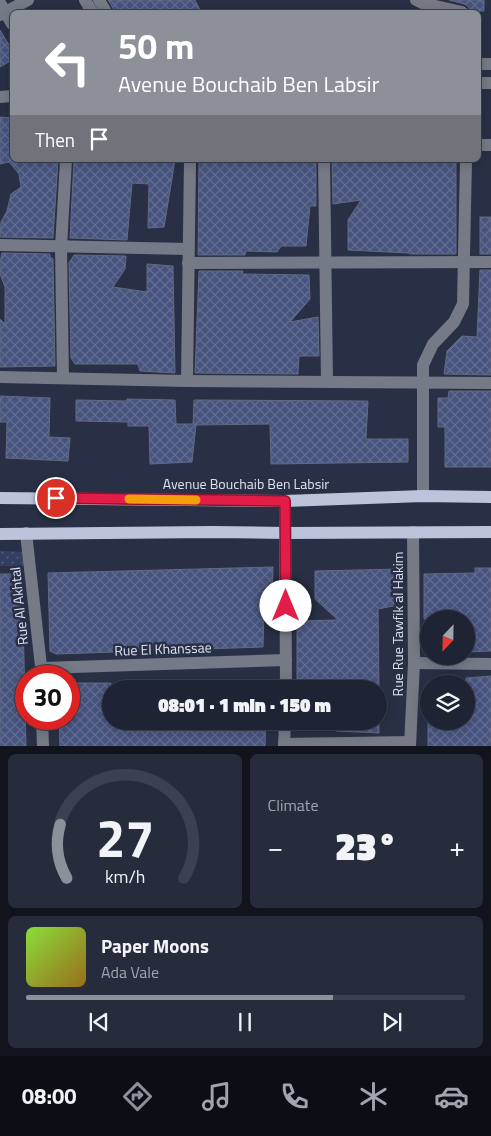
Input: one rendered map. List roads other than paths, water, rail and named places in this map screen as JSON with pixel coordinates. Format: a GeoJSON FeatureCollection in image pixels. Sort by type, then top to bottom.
{"type":"FeatureCollection","features":[{"type":"Feature","properties":{"kind":"main road","name":"Avenue Bouchaib Ben Labsir"},"geometry":{"type":"LineString","coordinates":[[0,498],[285,501],[423,496],[491,497]]}},
{"type":"Feature","properties":{"kind":"main road"},"geometry":{"type":"LineString","coordinates":[[0,534],[491,532]]}},
{"type":"Feature","properties":{"kind":"street"},"geometry":{"type":"LineString","coordinates":[[10,21],[2,10],[28,0]]}},
{"type":"Feature","properties":{"kind":"street"},"geometry":{"type":"LineString","coordinates":[[416,0],[453,10]]}},
{"type":"Feature","properties":{"kind":"street"},"geometry":{"type":"LineString","coordinates":[[62,378],[61,246],[66,162]]}},
{"type":"Feature","properties":{"kind":"street"},"geometry":{"type":"LineString","coordinates":[[187,381],[190,162]]}},
{"type":"Feature","properties":{"kind":"street"},"geometry":{"type":"LineString","coordinates":[[324,162],[328,381]]}},
{"type":"Feature","properties":{"kind":"street"},"geometry":{"type":"LineString","coordinates":[[423,496],[422,365],[433,344],[454,322],[463,304],[466,162]]}},
{"type":"Feature","properties":{"kind":"street"},"geometry":{"type":"LineString","coordinates":[[0,245],[188,249]]}},
{"type":"Feature","properties":{"kind":"street"},"geometry":{"type":"LineString","coordinates":[[188,263],[491,262]]}},
{"type":"Feature","properties":{"kind":"street"},"geometry":{"type":"LineString","coordinates":[[0,377],[491,384]]}},
{"type":"Feature","properties":{"kind":"street"},"geometry":{"type":"LineString","coordinates":[[285,501],[286,680]]}},
{"type":"Feature","properties":{"kind":"street","name":"Rue Rue Tawfik al Hakim"},"geometry":{"type":"LineString","coordinates":[[410,744],[414,663],[413,532]]}},
{"type":"Feature","properties":{"kind":"street","name":"Rue Al Akhtal"},"geometry":{"type":"LineString","coordinates":[[26,533],[41,665]]}},
{"type":"Feature","properties":{"kind":"street","name":"Rue El Khanssae"},"geometry":{"type":"LineString","coordinates":[[80,670],[286,660]]}},
{"type":"Feature","properties":{"kind":"street"},"geometry":{"type":"LineString","coordinates":[[414,663],[491,664]]}},
{"type":"Feature","properties":{"kind":"street"},"geometry":{"type":"LineString","coordinates":[[42,730],[43,746]]}},
{"type":"Feature","properties":{"kind":"street"},"geometry":{"type":"LineString","coordinates":[[285,730],[284,745],[410,744]]}}]}
